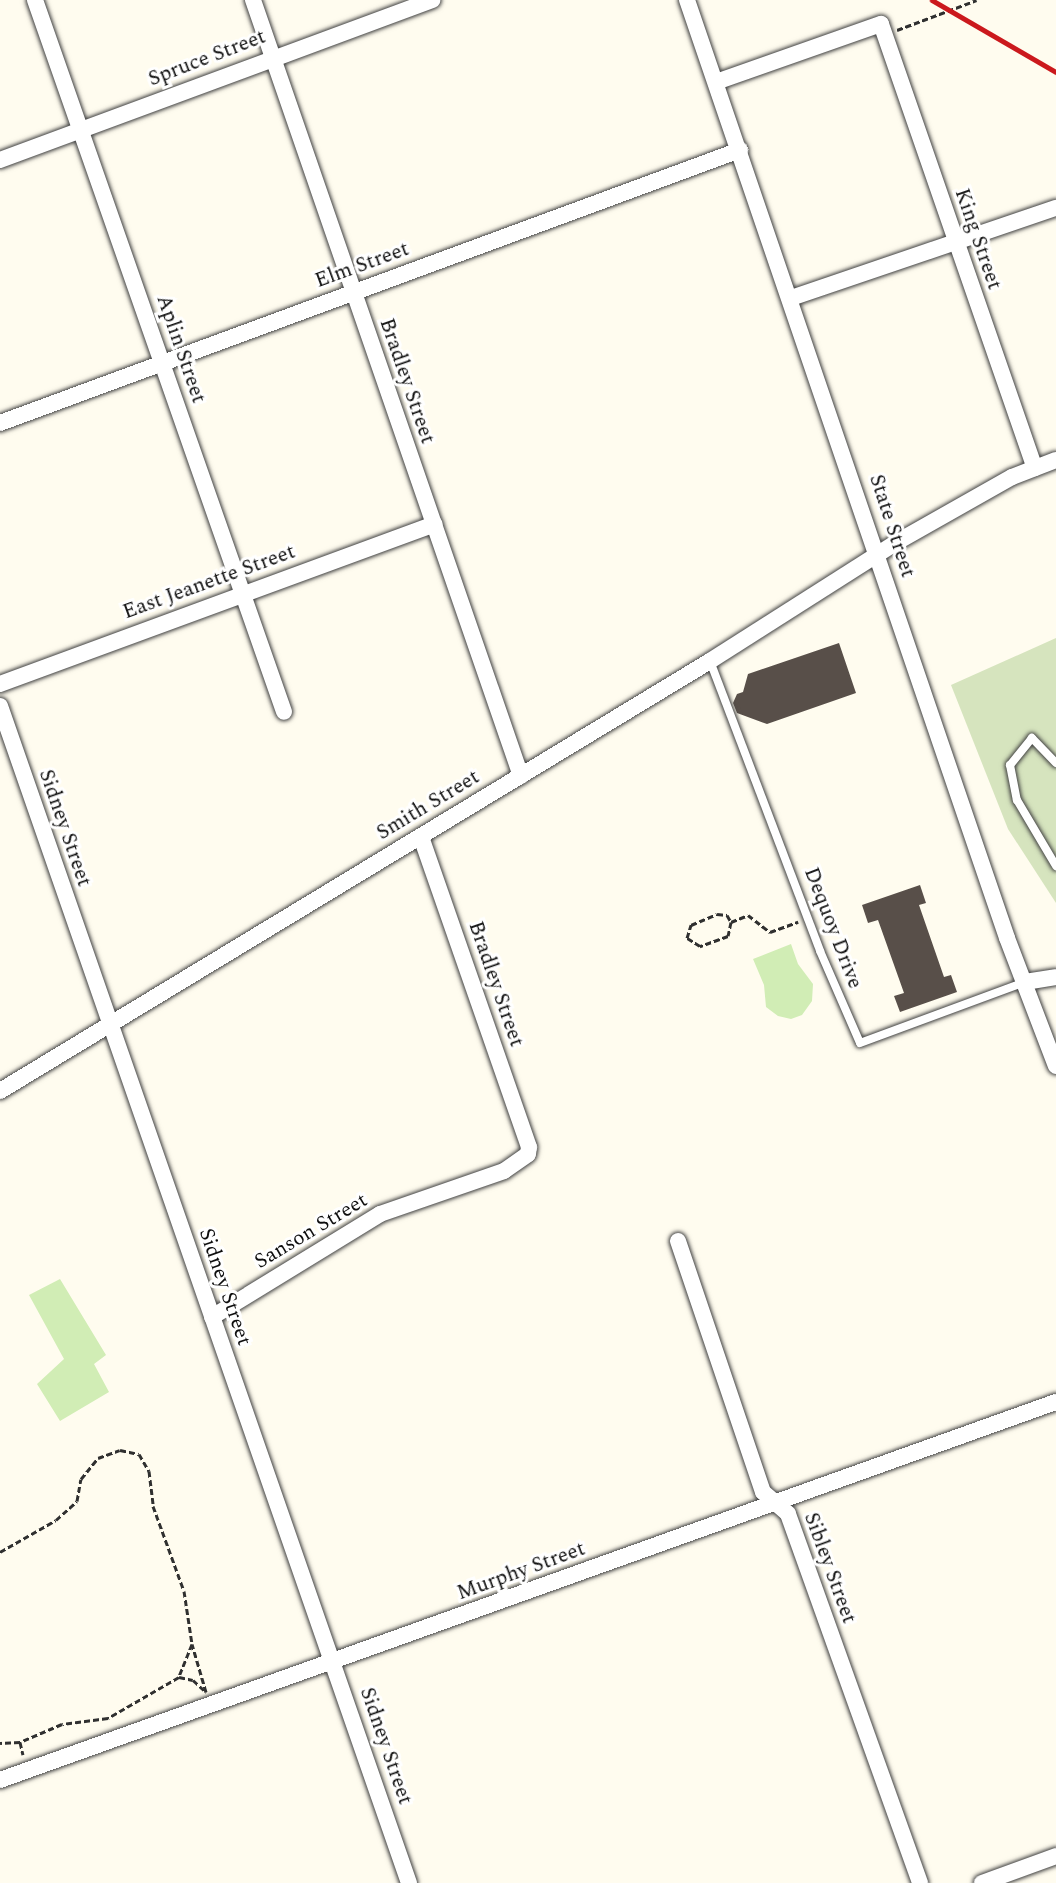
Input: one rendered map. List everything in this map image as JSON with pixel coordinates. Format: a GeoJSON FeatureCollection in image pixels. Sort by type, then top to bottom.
{"type":"FeatureCollection","features":[{"type":"Feature","properties":{"kind":"street","name":"Aplin Street"},"geometry":{"type":"LineString","coordinates":[[34,0],[82,130],[241,594],[285,712]]}},
{"type":"Feature","properties":{"kind":"street","name":"Bradley Street"},"geometry":{"type":"LineString","coordinates":[[254,0],[521,776]]}},
{"type":"Feature","properties":{"kind":"street","name":"Spruce Street"},"geometry":{"type":"LineString","coordinates":[[0,160],[432,0]]}},
{"type":"Feature","properties":{"kind":"street","name":"State Street"},"geometry":{"type":"LineString","coordinates":[[687,0],[1025,982],[1056,1066]]}},
{"type":"Feature","properties":{"kind":"street","name":"King Street"},"geometry":{"type":"LineString","coordinates":[[716,82],[881,24],[954,240],[1035,468]]}},
{"type":"Feature","properties":{"kind":"street","name":"Elm Street"},"geometry":{"type":"LineString","coordinates":[[0,423],[740,150]]}},
{"type":"Feature","properties":{"kind":"street"},"geometry":{"type":"LineString","coordinates":[[791,298],[954,240],[1056,208]]}},
{"type":"Feature","properties":{"kind":"street","name":"Smith Street"},"geometry":{"type":"LineString","coordinates":[[0,1091],[710,661],[878,556],[1012,477],[1056,460]]}},
{"type":"Feature","properties":{"kind":"street","name":"East Jeanette Street"},"geometry":{"type":"LineString","coordinates":[[0,684],[434,524]]}},
{"type":"Feature","properties":{"kind":"street","name":"Sidney Street"},"geometry":{"type":"LineString","coordinates":[[0,706],[109,1026],[409,1883]]}},
{"type":"Feature","properties":{"kind":"street","name":"Bradley Street"},"geometry":{"type":"LineString","coordinates":[[421,836],[529,1147]]}},
{"type":"Feature","properties":{"kind":"street"},"geometry":{"type":"LineString","coordinates":[[1025,982],[1056,977]]}},
{"type":"Feature","properties":{"kind":"street","name":"Sanson Street"},"geometry":{"type":"LineString","coordinates":[[212,1317],[361,1225],[504,1172],[516,1166],[529,1147]]}},
{"type":"Feature","properties":{"kind":"street","name":"Sibley Street"},"geometry":{"type":"LineString","coordinates":[[678,1241],[763,1492],[788,1514],[920,1883]]}},
{"type":"Feature","properties":{"kind":"street","name":"Murphy Street"},"geometry":{"type":"LineString","coordinates":[[0,1780],[334,1664],[1056,1402]]}},
{"type":"Feature","properties":{"kind":"street"},"geometry":{"type":"LineString","coordinates":[[982,1883],[1056,1856]]}},
{"type":"Feature","properties":{"kind":"lane","name":"Dequoy Drive"},"geometry":{"type":"LineString","coordinates":[[710,661],[808,918],[860,1043],[1025,982]]}},
{"type":"Feature","properties":{"kind":"lane"},"geometry":{"type":"LineString","coordinates":[[1056,763],[1032,738],[1010,765],[1017,800],[1056,867]]}},
{"type":"Feature","properties":{"kind":"path"},"geometry":{"type":"LineString","coordinates":[[897,30],[969,1],[977,0]]}},
{"type":"Feature","properties":{"kind":"path"},"geometry":{"type":"LineString","coordinates":[[717,914],[727,915],[731,922],[728,936],[700,946],[687,939],[691,925],[717,914]]}},
{"type":"Feature","properties":{"kind":"path"},"geometry":{"type":"LineString","coordinates":[[731,922],[748,915],[770,932],[808,918]]}},
{"type":"Feature","properties":{"kind":"path"},"geometry":{"type":"LineString","coordinates":[[0,1552],[56,1520],[77,1501],[81,1479],[98,1458],[120,1450],[139,1454],[149,1471],[153,1506],[184,1591],[192,1644],[207,1692],[193,1680],[179,1677]]}},
{"type":"Feature","properties":{"kind":"path"},"geometry":{"type":"LineString","coordinates":[[0,1743],[20,1742],[62,1724],[108,1718],[179,1677],[192,1644]]}},
{"type":"Feature","properties":{"kind":"path"},"geometry":{"type":"LineString","coordinates":[[20,1742],[24,1757]]}},
{"type":"Feature","properties":{"kind":"green space"},"geometry":{"type":"Polygon","coordinates":[[[1056,638],[1056,903],[1008,829],[951,685],[1056,638]]]}},
{"type":"Feature","properties":{"kind":"green space"},"geometry":{"type":"Polygon","coordinates":[[[791,944],[798,964],[813,984],[812,1001],[802,1015],[791,1019],[778,1016],[766,1007],[764,985],[753,959],[791,944]]]}},
{"type":"Feature","properties":{"kind":"green space"},"geometry":{"type":"Polygon","coordinates":[[[60,1279],[106,1355],[94,1364],[109,1392],[60,1421],[37,1384],[64,1359],[29,1295],[60,1279]]]}},
{"type":"Feature","properties":{"kind":"building"},"geometry":{"type":"Polygon","coordinates":[[[839,643],[856,693],[767,724],[737,713],[733,703],[737,694],[743,692],[748,674],[839,643]]]}},
{"type":"Feature","properties":{"kind":"building"},"geometry":{"type":"Polygon","coordinates":[[[920,885],[926,903],[919,905],[944,977],[951,975],[957,992],[900,1012],[894,996],[904,993],[878,920],[868,923],[862,905],[920,885]]]}},
{"type":"Feature","properties":{"kind":"railway"},"geometry":{"type":"LineString","coordinates":[[932,0],[1056,72]]}}]}
